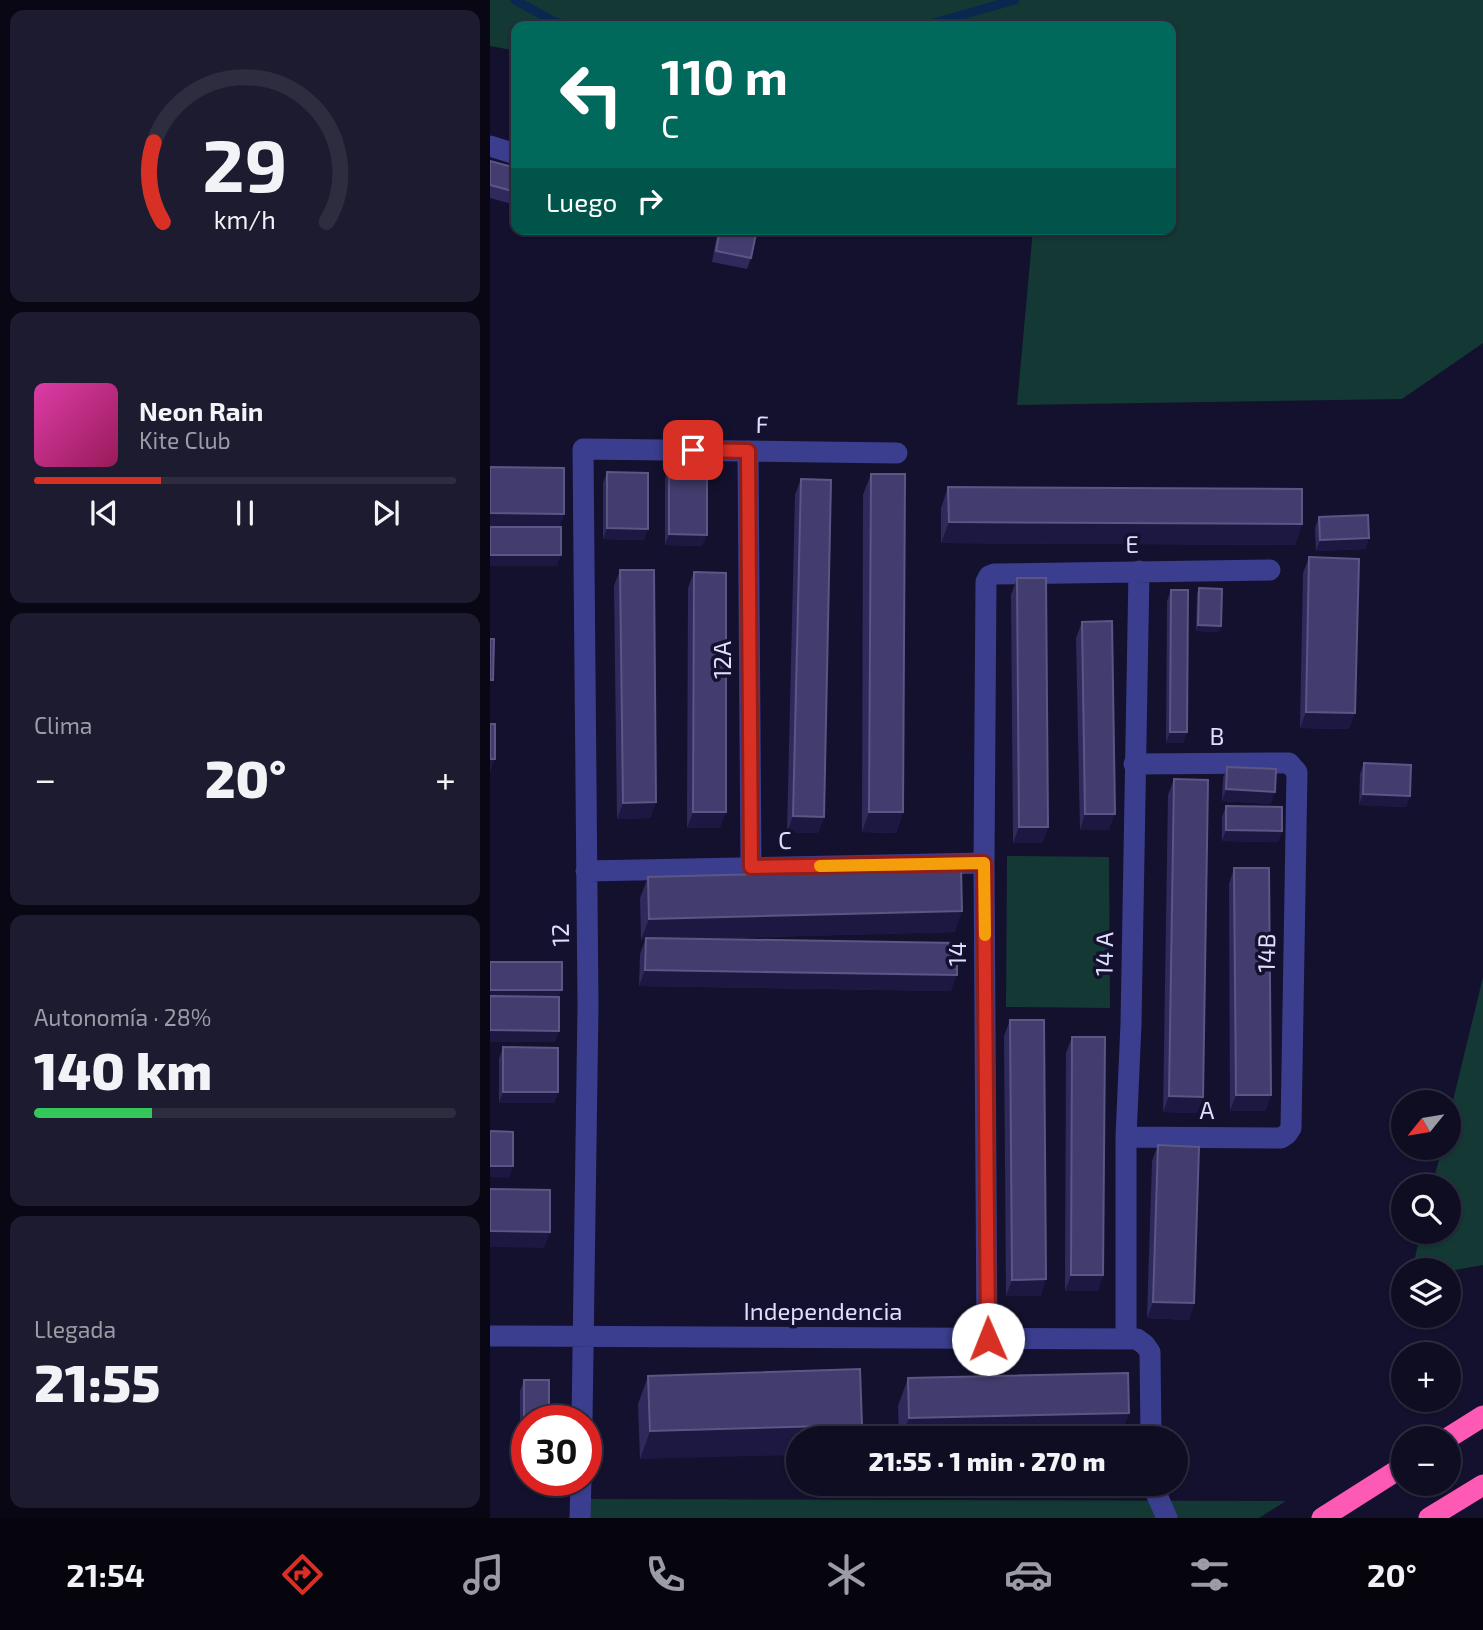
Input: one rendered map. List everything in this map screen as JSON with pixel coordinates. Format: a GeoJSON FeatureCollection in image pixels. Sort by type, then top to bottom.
{"type":"FeatureCollection","features":[{"type":"Feature","properties":{"kind":"highway"},"geometry":{"type":"LineString","coordinates":[[1461,1430],[1483,1416]]}},
{"type":"Feature","properties":{"kind":"highway"},"geometry":{"type":"LineString","coordinates":[[1322,1518],[1391,1474]]}},
{"type":"Feature","properties":{"kind":"highway"},"geometry":{"type":"LineString","coordinates":[[1429,1518],[1483,1485]]}},
{"type":"Feature","properties":{"kind":"street"},"geometry":{"type":"LineString","coordinates":[[490,146],[511,152]]}},
{"type":"Feature","properties":{"kind":"street","name":"F"},"geometry":{"type":"LineString","coordinates":[[583,449],[897,453]]}},
{"type":"Feature","properties":{"kind":"street","name":"12"},"geometry":{"type":"LineString","coordinates":[[582,1405],[588,1006],[583,449]]}},
{"type":"Feature","properties":{"kind":"street","name":"12A"},"geometry":{"type":"LineString","coordinates":[[748,451],[751,867]]}},
{"type":"Feature","properties":{"kind":"street","name":"E"},"geometry":{"type":"LineString","coordinates":[[994,574],[1270,570]]}},
{"type":"Feature","properties":{"kind":"street","name":"14 A"},"geometry":{"type":"LineString","coordinates":[[1126,1338],[1126,1137],[1131,1024],[1139,571]]}},
{"type":"Feature","properties":{"kind":"street","name":"14"},"geometry":{"type":"LineString","coordinates":[[988,1339],[984,863],[986,582],[989,576],[994,574]]}},
{"type":"Feature","properties":{"kind":"street","name":"B"},"geometry":{"type":"LineString","coordinates":[[1134,764],[1289,763],[1297,772]]}},
{"type":"Feature","properties":{"kind":"street","name":"14B"},"geometry":{"type":"LineString","coordinates":[[1287,1134],[1291,1128],[1297,772]]}},
{"type":"Feature","properties":{"kind":"street","name":"C"},"geometry":{"type":"LineString","coordinates":[[586,871],[984,863]]}},
{"type":"Feature","properties":{"kind":"street","name":"A"},"geometry":{"type":"LineString","coordinates":[[1126,1137],[1281,1138],[1287,1134]]}},
{"type":"Feature","properties":{"kind":"street","name":"Independencia"},"geometry":{"type":"LineString","coordinates":[[490,1336],[1126,1338]]}},
{"type":"Feature","properties":{"kind":"street"},"geometry":{"type":"LineString","coordinates":[[1126,1338],[1137,1339],[1150,1352],[1151,1426]]}},
{"type":"Feature","properties":{"kind":"street"},"geometry":{"type":"LineString","coordinates":[[580,1496],[580,1518]]}},
{"type":"Feature","properties":{"kind":"street"},"geometry":{"type":"LineString","coordinates":[[1157,1496],[1167,1518]]}},
{"type":"Feature","properties":{"kind":"green space"},"geometry":{"type":"Polygon","coordinates":[[[490,0],[1483,0],[1483,343],[1402,399],[1017,405],[1032,235],[1176,235],[1176,21],[511,21],[511,50],[490,46],[490,0]]]}},
{"type":"Feature","properties":{"kind":"green space"},"geometry":{"type":"Polygon","coordinates":[[[1007,856],[1109,857],[1110,1008],[1006,1007],[1007,856]]]}},
{"type":"Feature","properties":{"kind":"green space"},"geometry":{"type":"Polygon","coordinates":[[[1483,977],[1483,1265],[1461,1269],[1461,1258],[1415,1258],[1418,1244],[1461,1244],[1461,1174],[1435,1174],[1439,1160],[1461,1160],[1461,1090],[1456,1090],[1483,977]]]}},
{"type":"Feature","properties":{"kind":"green space"},"geometry":{"type":"Polygon","coordinates":[[[583,1499],[1286,1501],[1259,1518],[583,1518],[583,1499]]]}},
{"type":"Feature","properties":{"kind":"building"},"geometry":{"type":"Polygon","coordinates":[[[490,161],[511,167],[511,191],[490,185],[490,161]]]}},
{"type":"Feature","properties":{"kind":"building"},"geometry":{"type":"Polygon","coordinates":[[[719,235],[756,235],[751,258],[716,251],[719,235]]]}},
{"type":"Feature","properties":{"kind":"building"},"geometry":{"type":"Polygon","coordinates":[[[490,467],[564,468],[564,514],[490,513],[490,467]]]}},
{"type":"Feature","properties":{"kind":"building"},"geometry":{"type":"Polygon","coordinates":[[[669,467],[707,468],[707,535],[669,534],[669,467]]]}},
{"type":"Feature","properties":{"kind":"building"},"geometry":{"type":"Polygon","coordinates":[[[607,472],[648,473],[648,529],[607,528],[607,472]]]}},
{"type":"Feature","properties":{"kind":"building"},"geometry":{"type":"Polygon","coordinates":[[[871,474],[905,474],[903,812],[869,812],[871,474]]]}},
{"type":"Feature","properties":{"kind":"building"},"geometry":{"type":"Polygon","coordinates":[[[801,479],[831,480],[824,817],[793,816],[801,479]]]}},
{"type":"Feature","properties":{"kind":"building"},"geometry":{"type":"Polygon","coordinates":[[[948,487],[1302,489],[1302,524],[949,522],[948,487]]]}},
{"type":"Feature","properties":{"kind":"building"},"geometry":{"type":"Polygon","coordinates":[[[1368,515],[1369,538],[1320,540],[1319,517],[1368,515]]]}},
{"type":"Feature","properties":{"kind":"building"},"geometry":{"type":"Polygon","coordinates":[[[490,527],[561,527],[561,555],[490,555],[490,527]]]}},
{"type":"Feature","properties":{"kind":"building"},"geometry":{"type":"Polygon","coordinates":[[[1309,557],[1359,559],[1355,713],[1306,712],[1309,557]]]}},
{"type":"Feature","properties":{"kind":"building"},"geometry":{"type":"Polygon","coordinates":[[[620,570],[654,570],[656,802],[623,803],[620,570]]]}},
{"type":"Feature","properties":{"kind":"building"},"geometry":{"type":"Polygon","coordinates":[[[694,572],[726,573],[726,812],[693,812],[694,572]]]}},
{"type":"Feature","properties":{"kind":"building"},"geometry":{"type":"Polygon","coordinates":[[[1017,578],[1046,578],[1048,827],[1019,827],[1017,578]]]}},
{"type":"Feature","properties":{"kind":"building"},"geometry":{"type":"Polygon","coordinates":[[[1199,588],[1222,589],[1221,626],[1198,625],[1199,588]]]}},
{"type":"Feature","properties":{"kind":"building"},"geometry":{"type":"Polygon","coordinates":[[[1171,590],[1188,590],[1187,732],[1170,732],[1171,590]]]}},
{"type":"Feature","properties":{"kind":"building"},"geometry":{"type":"Polygon","coordinates":[[[1112,621],[1115,814],[1085,814],[1082,622],[1112,621]]]}},
{"type":"Feature","properties":{"kind":"building"},"geometry":{"type":"Polygon","coordinates":[[[490,639],[494,639],[493,680],[490,680],[490,639]]]}},
{"type":"Feature","properties":{"kind":"building"},"geometry":{"type":"Polygon","coordinates":[[[490,724],[495,724],[495,759],[490,759],[490,724]]]}},
{"type":"Feature","properties":{"kind":"building"},"geometry":{"type":"Polygon","coordinates":[[[1364,763],[1411,765],[1410,796],[1363,794],[1364,763]]]}},
{"type":"Feature","properties":{"kind":"building"},"geometry":{"type":"Polygon","coordinates":[[[1227,767],[1276,769],[1275,792],[1226,789],[1227,767]]]}},
{"type":"Feature","properties":{"kind":"building"},"geometry":{"type":"Polygon","coordinates":[[[1174,779],[1208,780],[1203,1097],[1169,1096],[1174,779]]]}},
{"type":"Feature","properties":{"kind":"building"},"geometry":{"type":"Polygon","coordinates":[[[1226,806],[1282,807],[1282,831],[1226,830],[1226,806]]]}},
{"type":"Feature","properties":{"kind":"building"},"geometry":{"type":"Polygon","coordinates":[[[1234,868],[1269,868],[1271,1095],[1236,1095],[1234,868]]]}},
{"type":"Feature","properties":{"kind":"building"},"geometry":{"type":"Polygon","coordinates":[[[961,869],[962,911],[649,919],[648,877],[961,869]]]}},
{"type":"Feature","properties":{"kind":"building"},"geometry":{"type":"Polygon","coordinates":[[[646,938],[957,943],[957,975],[645,970],[646,938]]]}},
{"type":"Feature","properties":{"kind":"building"},"geometry":{"type":"Polygon","coordinates":[[[490,962],[562,962],[562,990],[490,990],[490,962]]]}},
{"type":"Feature","properties":{"kind":"building"},"geometry":{"type":"Polygon","coordinates":[[[490,996],[559,997],[559,1031],[490,1030],[490,996]]]}},
{"type":"Feature","properties":{"kind":"building"},"geometry":{"type":"Polygon","coordinates":[[[1010,1020],[1044,1020],[1046,1279],[1012,1280],[1010,1020]]]}},
{"type":"Feature","properties":{"kind":"building"},"geometry":{"type":"Polygon","coordinates":[[[1072,1037],[1105,1037],[1103,1275],[1071,1275],[1072,1037]]]}},
{"type":"Feature","properties":{"kind":"building"},"geometry":{"type":"Polygon","coordinates":[[[503,1047],[558,1048],[558,1092],[503,1092],[503,1047]]]}},
{"type":"Feature","properties":{"kind":"building"},"geometry":{"type":"Polygon","coordinates":[[[490,1131],[513,1132],[513,1166],[490,1166],[490,1131]]]}},
{"type":"Feature","properties":{"kind":"building"},"geometry":{"type":"Polygon","coordinates":[[[1158,1145],[1199,1147],[1194,1303],[1153,1302],[1158,1145]]]}},
{"type":"Feature","properties":{"kind":"building"},"geometry":{"type":"Polygon","coordinates":[[[490,1189],[550,1190],[550,1232],[490,1231],[490,1189]]]}},
{"type":"Feature","properties":{"kind":"building"},"geometry":{"type":"Polygon","coordinates":[[[860,1369],[862,1425],[650,1431],[648,1376],[860,1369]]]}},
{"type":"Feature","properties":{"kind":"building"},"geometry":{"type":"Polygon","coordinates":[[[1128,1373],[1129,1413],[909,1418],[908,1378],[1128,1373]]]}},
{"type":"Feature","properties":{"kind":"building"},"geometry":{"type":"Polygon","coordinates":[[[524,1380],[549,1380],[549,1405],[524,1405],[524,1380]]]}},
{"type":"Feature","properties":{"kind":"waterway"},"geometry":{"type":"LineString","coordinates":[[515,0],[553,21]]}},
{"type":"Feature","properties":{"kind":"waterway"},"geometry":{"type":"LineString","coordinates":[[941,21],[1015,0]]}},
{"type":"Feature","properties":{"kind":"slow traffic"},"geometry":{"type":"LineString","coordinates":[[820,866],[984,863],[985,935]]}},
{"type":"Feature","properties":{"kind":"route"},"geometry":{"type":"LineString","coordinates":[[693,450],[748,451],[751,867],[984,863],[988,1339]]}}]}
